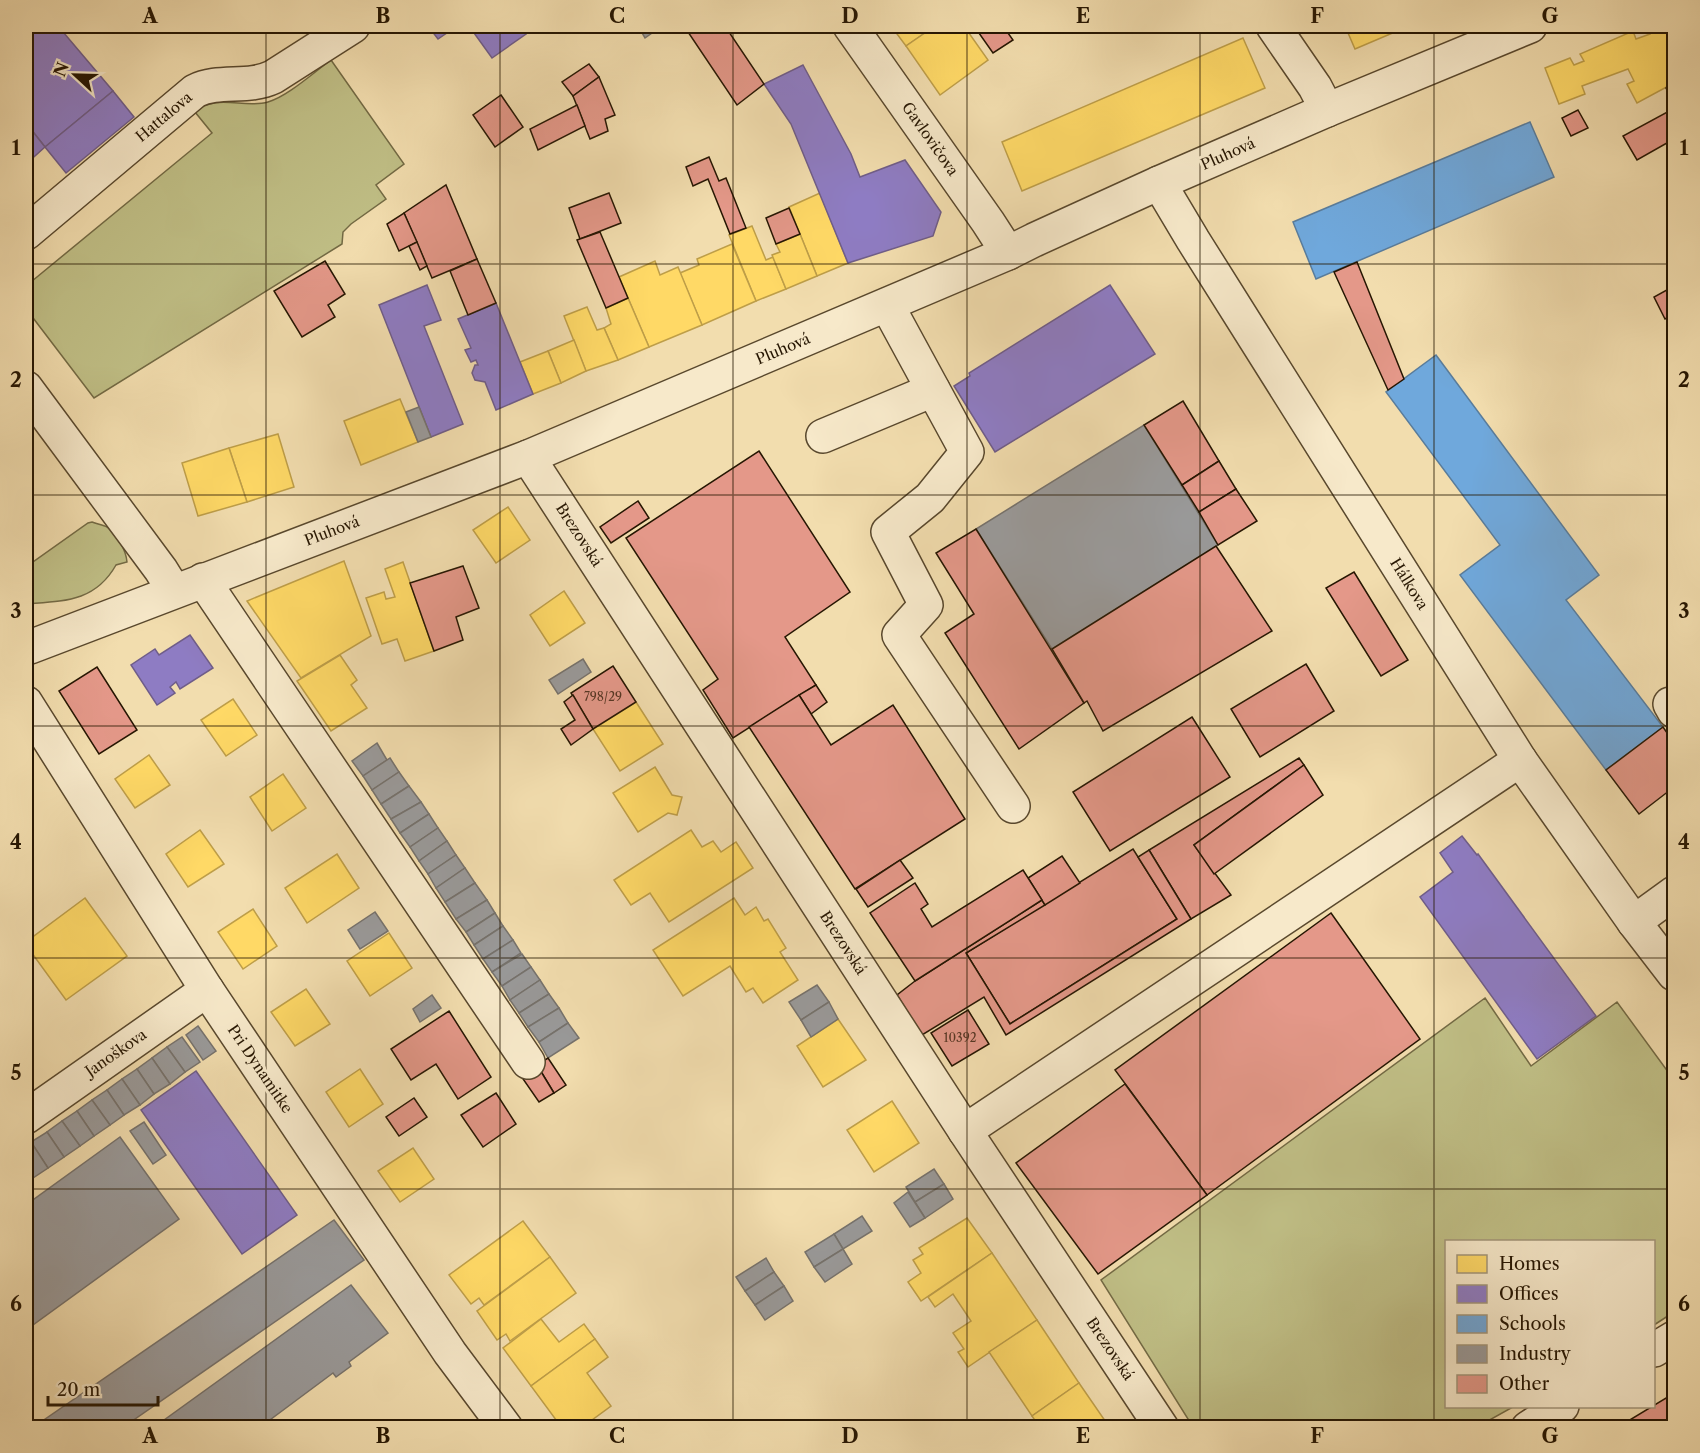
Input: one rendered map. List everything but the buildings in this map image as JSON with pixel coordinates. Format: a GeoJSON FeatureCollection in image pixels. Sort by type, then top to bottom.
{"type":"FeatureCollection","features":[{"type":"Feature","properties":{"kind":"street","name":"Hattalova"},"geometry":{"type":"LineString","coordinates":[[26,233],[195,91],[212,86],[264,82],[353,26]]}},
{"type":"Feature","properties":{"kind":"street","name":"Gavlovičova"},"geometry":{"type":"LineString","coordinates":[[850,26],[1008,254]]}},
{"type":"Feature","properties":{"kind":"street"},"geometry":{"type":"LineString","coordinates":[[1273,26],[1315,87],[1327,110]]}},
{"type":"Feature","properties":{"kind":"street","name":"Pluhová"},"geometry":{"type":"LineString","coordinates":[[26,646],[30,647],[528,457],[1008,254],[1160,183],[1327,110],[1530,26]]}},
{"type":"Feature","properties":{"kind":"street","name":"Hálkova"},"geometry":{"type":"LineString","coordinates":[[1160,183],[1193,240],[1520,760],[1674,975]]}},
{"type":"Feature","properties":{"kind":"street"},"geometry":{"type":"LineString","coordinates":[[886,305],[967,452],[930,498],[888,532],[926,605],[899,635],[1013,806]]}},
{"type":"Feature","properties":{"kind":"street"},"geometry":{"type":"LineString","coordinates":[[26,388],[155,561],[189,585],[528,1062]]}},
{"type":"Feature","properties":{"kind":"street"},"geometry":{"type":"LineString","coordinates":[[823,436],[933,390]]}},
{"type":"Feature","properties":{"kind":"street","name":"Brezovská"},"geometry":{"type":"LineString","coordinates":[[528,457],[965,1131],[1162,1428]]}},
{"type":"Feature","properties":{"kind":"street","name":"Pri Dynamitke"},"geometry":{"type":"LineString","coordinates":[[26,703],[207,990],[450,1353],[506,1428]]}},
{"type":"Feature","properties":{"kind":"street"},"geometry":{"type":"LineString","coordinates":[[965,1131],[1520,760]]}},
{"type":"Feature","properties":{"kind":"street"},"geometry":{"type":"LineString","coordinates":[[1634,922],[1674,893]]}},
{"type":"Feature","properties":{"kind":"street","name":"Janoškova"},"geometry":{"type":"LineString","coordinates":[[26,1117],[207,990]]}},
{"type":"Feature","properties":{"kind":"street"},"geometry":{"type":"LineString","coordinates":[[1655,1349],[1674,1338]]}},
{"type":"Feature","properties":{"kind":"street"},"geometry":{"type":"LineString","coordinates":[[1528,1428],[1560,1408]]}},
{"type":"Feature","properties":{"kind":"shaded area"},"geometry":{"type":"Polygon","coordinates":[[[331,60],[404,164],[376,185],[386,199],[343,232],[342,244],[94,398],[26,311],[26,286],[212,133],[195,112],[203,106],[221,102],[259,104],[268,102],[292,90],[331,60]]]}},
{"type":"Feature","properties":{"kind":"shaded area"},"geometry":{"type":"Polygon","coordinates":[[[92,522],[107,527],[114,534],[123,547],[127,562],[116,565],[108,577],[88,593],[66,600],[26,604],[26,567],[92,522]]]}},
{"type":"Feature","properties":{"kind":"shaded area"},"geometry":{"type":"Polygon","coordinates":[[[1485,998],[1531,1066],[1617,1002],[1674,1080],[1674,1312],[1655,1324],[1655,1240],[1445,1240],[1445,1408],[1511,1408],[1477,1427],[1193,1427],[1101,1280],[1485,998]]]}}]}
